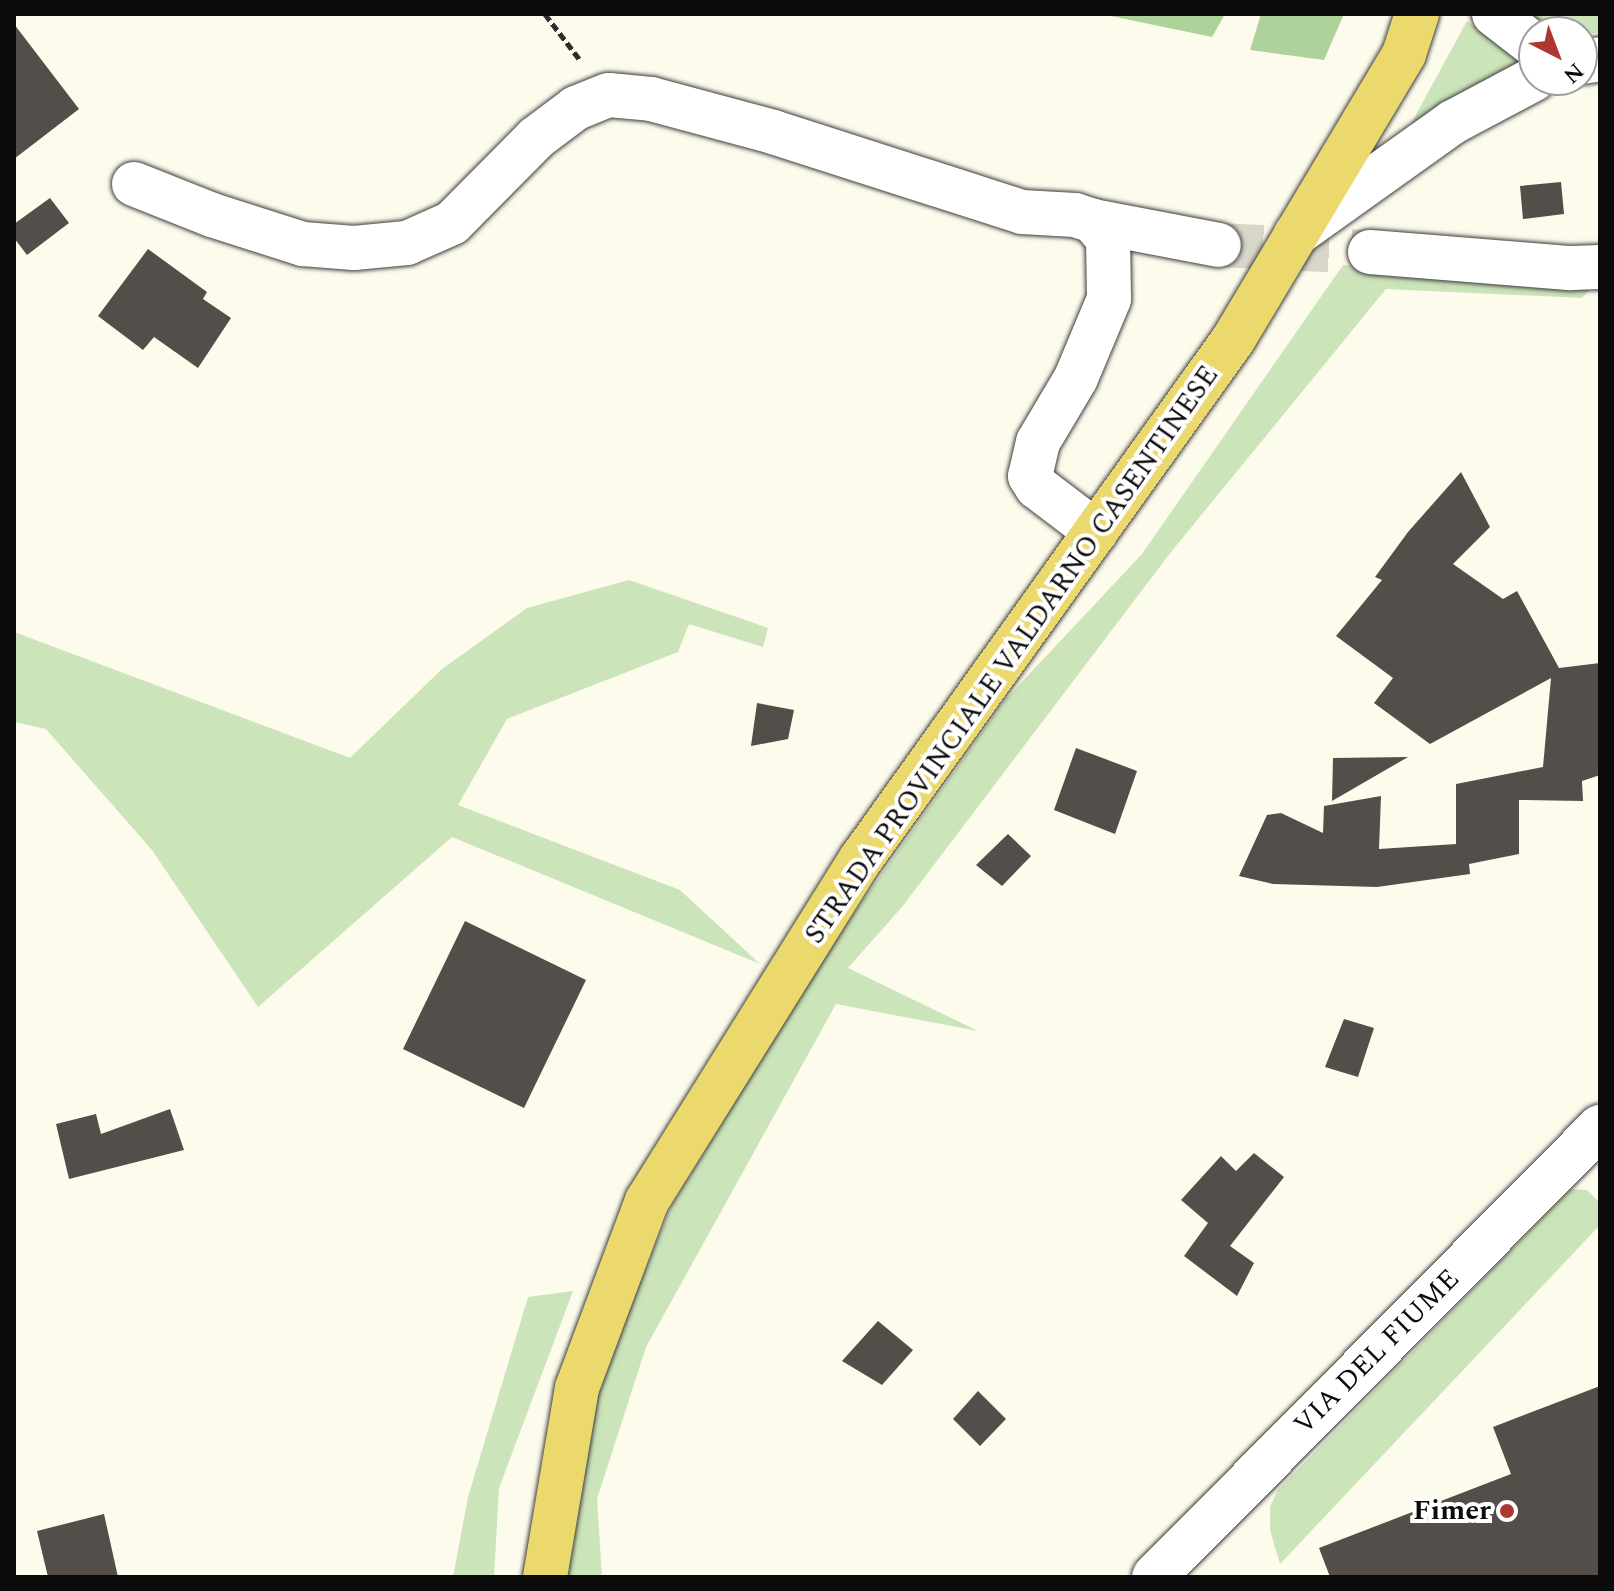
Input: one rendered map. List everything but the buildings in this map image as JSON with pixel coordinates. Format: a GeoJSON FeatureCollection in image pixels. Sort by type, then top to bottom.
{"type":"FeatureCollection","features":[{"type":"Feature","properties":{"kind":"main road","name":"STRADA PROVINCIALE VALDARNO CASENTINESE"},"geometry":{"type":"LineString","coordinates":[[545,1577],[577,1388],[647,1201],[861,859],[1233,340],[1404,54],[1417,14]]}},
{"type":"Feature","properties":{"kind":"street"},"geometry":{"type":"LineString","coordinates":[[1494,14],[1518,33]]}},
{"type":"Feature","properties":{"kind":"street"},"geometry":{"type":"LineString","coordinates":[[1296,234],[1453,122],[1518,87]]}},
{"type":"Feature","properties":{"kind":"street"},"geometry":{"type":"LineString","coordinates":[[134,184],[212,215],[303,244],[354,248],[407,243],[452,223],[536,138],[576,108],[609,95],[651,99],[759,128],[1022,212],[1075,215],[1219,245]]}},
{"type":"Feature","properties":{"kind":"street"},"geometry":{"type":"LineString","coordinates":[[1093,221],[1108,239],[1109,299],[1076,378],[1038,442],[1030,476],[1037,487],[1096,532]]}},
{"type":"Feature","properties":{"kind":"street"},"geometry":{"type":"LineString","coordinates":[[1370,252],[1571,268],[1600,267]]}},
{"type":"Feature","properties":{"kind":"street","name":"VIA DEL FIUME"},"geometry":{"type":"LineString","coordinates":[[1154,1577],[1600,1127]]}},
{"type":"Feature","properties":{"kind":"path"},"geometry":{"type":"LineString","coordinates":[[545,14],[609,95]]}},
{"type":"Feature","properties":{"kind":"green space"},"geometry":{"type":"Polygon","coordinates":[[[1101,14],[1225,14],[1212,37],[1101,14]]]}},
{"type":"Feature","properties":{"kind":"green space"},"geometry":{"type":"Polygon","coordinates":[[[1261,14],[1344,14],[1324,60],[1250,50],[1261,14]]]}},
{"type":"Feature","properties":{"kind":"green space"},"geometry":{"type":"Polygon","coordinates":[[[1515,14],[1600,14],[1600,32],[1598,16],[1515,14]]]}},
{"type":"Feature","properties":{"kind":"green space"},"geometry":{"type":"Polygon","coordinates":[[[1467,21],[1518,57],[1518,64],[1400,144],[1467,21]]]}},
{"type":"Feature","properties":{"kind":"green space"},"geometry":{"type":"Polygon","coordinates":[[[1343,265],[1597,281],[1582,298],[1386,289],[1171,552],[902,907],[848,968],[978,1031],[836,1004],[646,1347],[597,1499],[602,1577],[557,1577],[597,1388],[671,1207],[823,957],[1005,700],[1142,554],[1343,265]]]}},
{"type":"Feature","properties":{"kind":"green space"},"geometry":{"type":"Polygon","coordinates":[[[629,580],[768,628],[763,647],[689,624],[678,652],[507,719],[458,805],[680,890],[760,964],[452,837],[258,1007],[152,850],[46,729],[14,722],[14,632],[350,758],[442,669],[527,608],[629,580]]]}},
{"type":"Feature","properties":{"kind":"green space"},"geometry":{"type":"Polygon","coordinates":[[[1571,1189],[1587,1190],[1600,1203],[1600,1225],[1280,1564],[1270,1530],[1270,1507],[1278,1490],[1571,1189]]]}},
{"type":"Feature","properties":{"kind":"green space"},"geometry":{"type":"Polygon","coordinates":[[[573,1291],[499,1488],[494,1577],[453,1577],[468,1497],[528,1297],[573,1291]]]}},
{"type":"Feature","properties":{"kind":"tunnel"},"geometry":{"type":"LineString","coordinates":[[1219,245],[1370,252]]}},
{"type":"Feature","properties":{"kind":"place","name":"Fimer"},"geometry":{"type":"Point","coordinates":[1507,1511]}}]}
